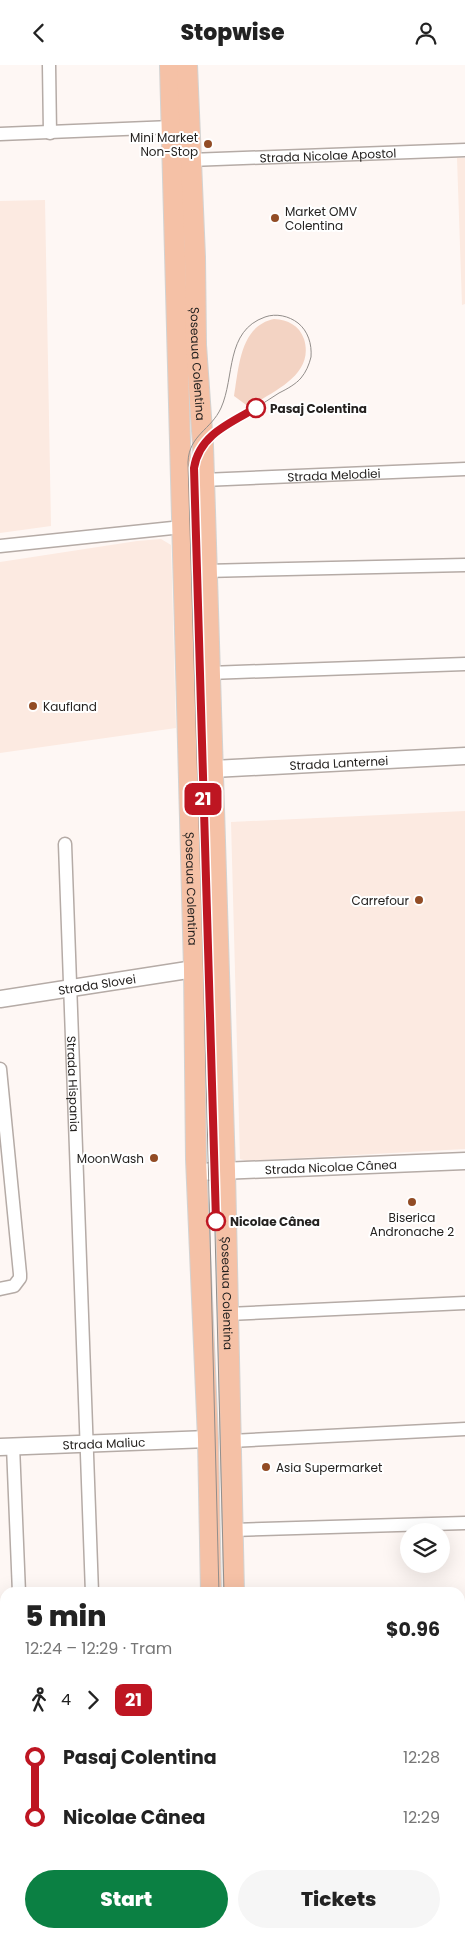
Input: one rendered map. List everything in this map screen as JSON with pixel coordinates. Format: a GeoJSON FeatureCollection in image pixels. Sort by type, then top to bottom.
{"type":"FeatureCollection","features":[{"type":"Feature","properties":{"kind":"main road","name":"Șoseaua Colentina"},"geometry":{"type":"LineString","coordinates":[[170,65],[194,969],[197,1172],[208,1439],[211,1587]]}},
{"type":"Feature","properties":{"kind":"main road","name":"Șoseaua Colentina"},"geometry":{"type":"LineString","coordinates":[[187,65],[213,769],[225,1171],[234,1587]]}},
{"type":"Feature","properties":{"kind":"street"},"geometry":{"type":"LineString","coordinates":[[49,65],[50,133]]}},
{"type":"Feature","properties":{"kind":"street"},"geometry":{"type":"LineString","coordinates":[[0,134],[172,127]]}},
{"type":"Feature","properties":{"kind":"street","name":"Strada Nicolae Apostol"},"geometry":{"type":"LineString","coordinates":[[190,160],[465,150]]}},
{"type":"Feature","properties":{"kind":"street","name":"Strada Melodiei"},"geometry":{"type":"LineString","coordinates":[[203,480],[465,469]]}},
{"type":"Feature","properties":{"kind":"street"},"geometry":{"type":"LineString","coordinates":[[0,546],[182,527]]}},
{"type":"Feature","properties":{"kind":"street"},"geometry":{"type":"LineString","coordinates":[[205,571],[465,565]]}},
{"type":"Feature","properties":{"kind":"street"},"geometry":{"type":"LineString","coordinates":[[209,673],[465,664]]}},
{"type":"Feature","properties":{"kind":"street","name":"Strada Lanternei"},"geometry":{"type":"LineString","coordinates":[[213,769],[465,756]]}},
{"type":"Feature","properties":{"kind":"street","name":"Strada Hispania"},"geometry":{"type":"LineString","coordinates":[[65,844],[92,1587]]}},
{"type":"Feature","properties":{"kind":"street","name":"Strada Slovei"},"geometry":{"type":"LineString","coordinates":[[0,999],[194,969]]}},
{"type":"Feature","properties":{"kind":"street"},"geometry":{"type":"LineString","coordinates":[[0,1069],[20,1274],[18,1282],[14,1286],[0,1289]]}},
{"type":"Feature","properties":{"kind":"street","name":"Strada Nicolae Cânea"},"geometry":{"type":"LineString","coordinates":[[197,1172],[465,1161]]}},
{"type":"Feature","properties":{"kind":"street"},"geometry":{"type":"LineString","coordinates":[[228,1314],[465,1303]]}},
{"type":"Feature","properties":{"kind":"street"},"geometry":{"type":"LineString","coordinates":[[231,1441],[465,1429]]}},
{"type":"Feature","properties":{"kind":"street","name":"Strada Maliuc"},"geometry":{"type":"LineString","coordinates":[[7,1446],[208,1439]]}},
{"type":"Feature","properties":{"kind":"street"},"geometry":{"type":"LineString","coordinates":[[7,1446],[19,1587]]}},
{"type":"Feature","properties":{"kind":"street"},"geometry":{"type":"LineString","coordinates":[[233,1530],[465,1523]]}},
{"type":"Feature","properties":{"kind":"shaded area"},"geometry":{"type":"Polygon","coordinates":[[[457,158],[465,158],[465,304],[462,305],[457,158]]]}},
{"type":"Feature","properties":{"kind":"shaded area"},"geometry":{"type":"Polygon","coordinates":[[[45,200],[51,526],[0,533],[0,201],[45,200]]]}},
{"type":"Feature","properties":{"kind":"shaded area"},"geometry":{"type":"Polygon","coordinates":[[[274,319],[288,322],[302,334],[306,352],[303,363],[290,381],[249,407],[234,396],[243,349],[254,330],[263,323],[274,319]]]}},
{"type":"Feature","properties":{"kind":"shaded area"},"geometry":{"type":"Polygon","coordinates":[[[161,539],[171,545],[176,728],[0,753],[0,562],[161,539]]]}},
{"type":"Feature","properties":{"kind":"shaded area"},"geometry":{"type":"Polygon","coordinates":[[[465,811],[465,1149],[247,1161],[240,1159],[231,822],[465,811]]]}},
{"type":"Feature","properties":{"kind":"tram line"},"geometry":{"type":"LineString","coordinates":[[219,1587],[203,954],[188,462],[192,445],[217,416],[221,408],[233,356],[243,333],[252,324],[265,317],[278,315],[294,321],[307,334],[311,357],[306,371],[291,386],[210,436],[199,450],[194,468],[224,1587]]}},
{"type":"Feature","properties":{"kind":"tram line","name":"21"},"geometry":{"type":"LineString","coordinates":[[216,1221],[194,468],[198,451],[211,435],[256,408]]}},
{"type":"Feature","properties":{"kind":"place","name":"Mini Market Non-Stop"},"geometry":{"type":"Point","coordinates":[208,144]}},
{"type":"Feature","properties":{"kind":"place","name":"Market OMV Colentina"},"geometry":{"type":"Point","coordinates":[275,218]}},
{"type":"Feature","properties":{"kind":"place","name":"Pasaj Colentina"},"geometry":{"type":"Point","coordinates":[256,408]}},
{"type":"Feature","properties":{"kind":"place","name":"Kaufland"},"geometry":{"type":"Point","coordinates":[33,706]}},
{"type":"Feature","properties":{"kind":"place","name":"Carrefour"},"geometry":{"type":"Point","coordinates":[419,900]}},
{"type":"Feature","properties":{"kind":"place","name":"MoonWash"},"geometry":{"type":"Point","coordinates":[154,1158]}},
{"type":"Feature","properties":{"kind":"place","name":"Biserica Andronache 2"},"geometry":{"type":"Point","coordinates":[412,1202]}},
{"type":"Feature","properties":{"kind":"place","name":"Nicolae Cânea"},"geometry":{"type":"Point","coordinates":[216,1221]}},
{"type":"Feature","properties":{"kind":"place","name":"Asia Supermarket"},"geometry":{"type":"Point","coordinates":[266,1467]}}]}
